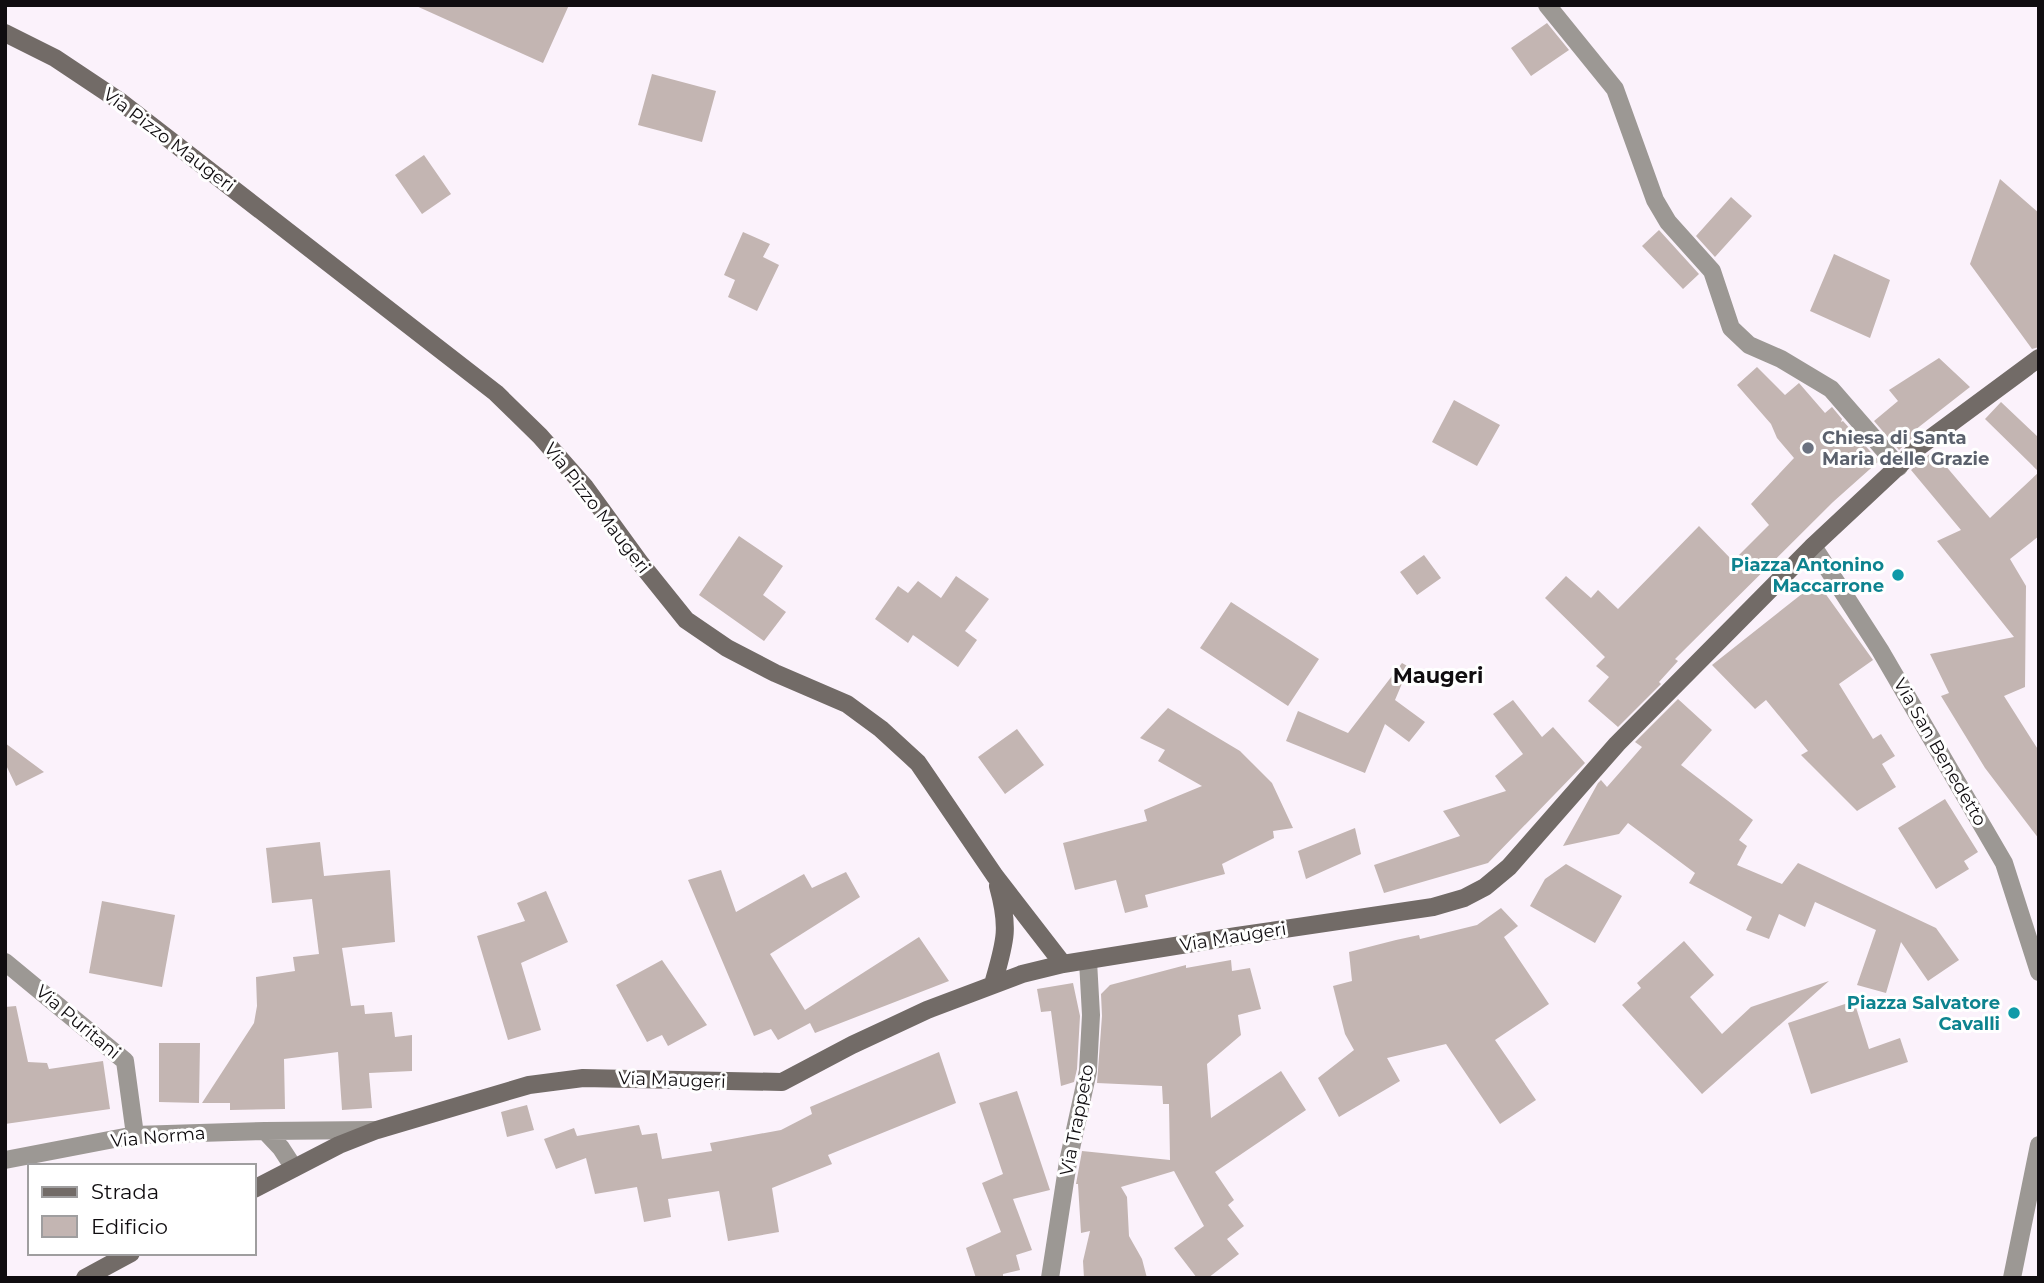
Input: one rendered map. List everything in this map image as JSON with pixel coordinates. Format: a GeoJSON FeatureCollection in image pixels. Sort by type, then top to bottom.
{"type":"FeatureCollection","features":[{"type":"Feature","properties":{"kind":"street"},"geometry":{"type":"LineString","coordinates":[[1547,5],[1615,89],[1655,200],[1668,222],[1712,271],[1731,328],[1749,345],[1781,359],[1831,389],[1899,467]]}},
{"type":"Feature","properties":{"kind":"street","name":"Via Pizzo Maugeri"},"geometry":{"type":"LineString","coordinates":[[5,33],[55,58],[121,102],[496,393],[540,436],[585,487],[686,620],[727,648],[775,673],[847,704],[881,729],[918,763],[995,876],[1063,964]]}},
{"type":"Feature","properties":{"kind":"street","name":"Via Maugeri"},"geometry":{"type":"LineString","coordinates":[[256,1188],[339,1145],[377,1130],[529,1085],[583,1078],[782,1082],[877,1033],[993,984],[1063,964],[1433,907],[1464,898],[1485,887],[1508,867],[1617,744],[1813,546],[1920,446],[2039,358]]}},
{"type":"Feature","properties":{"kind":"street","name":"Via San Benedetto"},"geometry":{"type":"LineString","coordinates":[[1813,546],[1881,650],[2004,863],[2039,972]]}},
{"type":"Feature","properties":{"kind":"street"},"geometry":{"type":"LineString","coordinates":[[993,984],[1006,936],[1005,912],[995,876]]}},
{"type":"Feature","properties":{"kind":"street","name":"Via Trappeto"},"geometry":{"type":"LineString","coordinates":[[1050,1278],[1068,1162],[1088,1071],[1091,1015],[1088,961]]}},
{"type":"Feature","properties":{"kind":"street","name":"Via Puritani"},"geometry":{"type":"LineString","coordinates":[[5,962],[125,1061],[135,1135]]}},
{"type":"Feature","properties":{"kind":"street","name":"Via Norma"},"geometry":{"type":"LineString","coordinates":[[5,1160],[135,1135],[377,1130]]}},
{"type":"Feature","properties":{"kind":"street"},"geometry":{"type":"LineString","coordinates":[[265,1131],[281,1147],[294,1168]]}},
{"type":"Feature","properties":{"kind":"street"},"geometry":{"type":"LineString","coordinates":[[2012,1278],[2039,1145]]}},
{"type":"Feature","properties":{"kind":"street"},"geometry":{"type":"LineString","coordinates":[[85,1278],[127,1255]]}},
{"type":"Feature","properties":{"kind":"building"},"geometry":{"type":"Polygon","coordinates":[[[414,5],[569,5],[543,63],[414,5]]]}},
{"type":"Feature","properties":{"kind":"building"},"geometry":{"type":"Polygon","coordinates":[[[1547,23],[1569,50],[1531,76],[1511,48],[1547,23]]]}},
{"type":"Feature","properties":{"kind":"building"},"geometry":{"type":"Polygon","coordinates":[[[652,74],[716,91],[702,142],[638,125],[652,74]]]}},
{"type":"Feature","properties":{"kind":"building"},"geometry":{"type":"Polygon","coordinates":[[[424,155],[451,194],[422,214],[395,175],[424,155]]]}},
{"type":"Feature","properties":{"kind":"building"},"geometry":{"type":"Polygon","coordinates":[[[2000,179],[2039,213],[2039,347],[2032,349],[1970,264],[2000,179]]]}},
{"type":"Feature","properties":{"kind":"building"},"geometry":{"type":"Polygon","coordinates":[[[1731,197],[1752,216],[1715,257],[1696,236],[1731,197]]]}},
{"type":"Feature","properties":{"kind":"building"},"geometry":{"type":"Polygon","coordinates":[[[1659,230],[1699,274],[1683,289],[1642,246],[1659,230]]]}},
{"type":"Feature","properties":{"kind":"building"},"geometry":{"type":"Polygon","coordinates":[[[743,232],[770,244],[763,257],[779,265],[757,311],[728,297],[735,280],[724,275],[743,232]]]}},
{"type":"Feature","properties":{"kind":"building"},"geometry":{"type":"Polygon","coordinates":[[[1834,254],[1890,280],[1870,338],[1810,311],[1834,254]]]}},
{"type":"Feature","properties":{"kind":"building"},"geometry":{"type":"Polygon","coordinates":[[[1939,358],[1970,387],[1915,430],[1918,433],[1899,450],[1874,421],[1898,401],[1889,390],[1939,358]]]}},
{"type":"Feature","properties":{"kind":"building"},"geometry":{"type":"Polygon","coordinates":[[[1757,367],[1785,395],[1799,383],[1825,413],[1832,407],[1842,419],[1841,422],[1843,421],[1879,461],[1833,502],[1675,659],[1678,661],[1659,682],[1661,684],[1618,727],[1588,701],[1609,677],[1596,666],[1605,657],[1545,598],[1566,576],[1591,598],[1598,590],[1618,609],[1699,526],[1733,561],[1769,525],[1751,504],[1794,458],[1777,438],[1771,424],[1737,385],[1757,367]]]}},
{"type":"Feature","properties":{"kind":"building"},"geometry":{"type":"Polygon","coordinates":[[[1454,400],[1500,425],[1477,466],[1432,442],[1454,400]]]}},
{"type":"Feature","properties":{"kind":"building"},"geometry":{"type":"Polygon","coordinates":[[[2001,402],[2039,438],[2039,472],[1985,419],[2001,402]]]}},
{"type":"Feature","properties":{"kind":"building"},"geometry":{"type":"Polygon","coordinates":[[[1933,451],[1990,518],[2039,472],[2039,536],[2010,559],[2026,586],[2025,687],[2004,696],[2039,751],[2039,839],[1985,768],[1941,696],[1949,693],[1930,654],[2014,637],[1937,541],[1961,530],[1911,470],[1933,451]]]}},
{"type":"Feature","properties":{"kind":"building"},"geometry":{"type":"Polygon","coordinates":[[[739,536],[783,566],[763,595],[786,612],[764,641],[699,595],[739,536]]]}},
{"type":"Feature","properties":{"kind":"building"},"geometry":{"type":"Polygon","coordinates":[[[1424,555],[1441,578],[1417,595],[1400,572],[1424,555]]]}},
{"type":"Feature","properties":{"kind":"building"},"geometry":{"type":"Polygon","coordinates":[[[956,576],[989,599],[965,631],[977,640],[958,667],[913,635],[908,643],[875,619],[898,586],[908,593],[918,581],[941,598],[956,576]]]}},
{"type":"Feature","properties":{"kind":"building"},"geometry":{"type":"Polygon","coordinates":[[[1817,582],[1873,660],[1839,684],[1873,739],[1881,734],[1895,756],[1882,764],[1896,787],[1857,811],[1801,755],[1808,751],[1766,700],[1755,709],[1712,665],[1817,582]]]}},
{"type":"Feature","properties":{"kind":"building"},"geometry":{"type":"Polygon","coordinates":[[[1231,602],[1319,659],[1288,706],[1200,648],[1231,602]]]}},
{"type":"Feature","properties":{"kind":"building"},"geometry":{"type":"Polygon","coordinates":[[[1402,663],[1409,667],[1395,700],[1425,722],[1409,742],[1385,724],[1365,773],[1286,741],[1298,711],[1348,733],[1402,663]]]}},
{"type":"Feature","properties":{"kind":"building"},"geometry":{"type":"Polygon","coordinates":[[[1678,699],[1712,730],[1681,765],[1753,820],[1739,840],[1747,846],[1737,865],[1782,884],[1798,863],[1936,928],[1959,960],[1928,981],[1901,942],[1886,993],[1857,985],[1876,930],[1815,902],[1805,927],[1779,914],[1769,939],[1746,930],[1752,917],[1689,883],[1695,873],[1628,823],[1619,834],[1563,846],[1598,783],[1601,780],[1607,787],[1642,747],[1635,742],[1678,699]]]}},
{"type":"Feature","properties":{"kind":"building"},"geometry":{"type":"Polygon","coordinates":[[[1513,700],[1542,737],[1553,727],[1585,763],[1488,863],[1384,893],[1374,865],[1460,836],[1443,811],[1506,791],[1495,776],[1523,754],[1493,714],[1513,700]]]}},
{"type":"Feature","properties":{"kind":"building"},"geometry":{"type":"Polygon","coordinates":[[[1168,708],[1240,751],[1272,783],[1293,828],[1273,831],[1274,838],[1222,864],[1225,874],[1145,895],[1148,907],[1125,913],[1116,880],[1075,890],[1063,843],[1147,821],[1144,810],[1202,786],[1158,761],[1165,750],[1140,738],[1168,708]]]}},
{"type":"Feature","properties":{"kind":"building"},"geometry":{"type":"Polygon","coordinates":[[[1017,729],[1044,765],[1005,794],[978,757],[1017,729]]]}},
{"type":"Feature","properties":{"kind":"building"},"geometry":{"type":"Polygon","coordinates":[[[5,743],[44,772],[16,786],[5,763],[5,743]]]}},
{"type":"Feature","properties":{"kind":"building"},"geometry":{"type":"Polygon","coordinates":[[[1945,799],[1978,852],[1964,861],[1969,869],[1936,889],[1898,828],[1945,799]]]}},
{"type":"Feature","properties":{"kind":"building"},"geometry":{"type":"Polygon","coordinates":[[[1355,828],[1361,854],[1306,879],[1298,851],[1355,828]]]}},
{"type":"Feature","properties":{"kind":"building"},"geometry":{"type":"Polygon","coordinates":[[[320,842],[324,876],[390,870],[395,942],[342,948],[351,1006],[364,1005],[365,1014],[392,1012],[395,1037],[412,1035],[412,1071],[369,1073],[372,1108],[342,1110],[338,1052],[284,1059],[285,1109],[230,1110],[230,1103],[202,1103],[254,1023],[257,1006],[256,977],[295,971],[293,957],[319,954],[312,899],[272,903],[266,848],[320,842]]]}},
{"type":"Feature","properties":{"kind":"building"},"geometry":{"type":"Polygon","coordinates":[[[1566,864],[1622,896],[1595,943],[1530,906],[1545,879],[1566,864]]]}},
{"type":"Feature","properties":{"kind":"building"},"geometry":{"type":"Polygon","coordinates":[[[721,870],[736,912],[804,874],[812,888],[846,872],[860,897],[770,954],[805,1010],[919,937],[949,981],[815,1033],[810,1023],[778,1040],[771,1029],[754,1036],[688,880],[721,870]]]}},
{"type":"Feature","properties":{"kind":"building"},"geometry":{"type":"Polygon","coordinates":[[[546,891],[568,942],[521,963],[541,1030],[508,1040],[477,936],[525,921],[517,903],[546,891]]]}},
{"type":"Feature","properties":{"kind":"building"},"geometry":{"type":"Polygon","coordinates":[[[102,901],[175,915],[162,987],[89,973],[102,901]]]}},
{"type":"Feature","properties":{"kind":"building"},"geometry":{"type":"Polygon","coordinates":[[[1501,908],[1518,926],[1504,937],[1549,1004],[1495,1040],[1536,1100],[1500,1124],[1446,1044],[1387,1058],[1400,1081],[1339,1117],[1318,1078],[1354,1050],[1345,1034],[1333,986],[1352,981],[1349,952],[1419,935],[1420,939],[1477,925],[1501,908]]]}},
{"type":"Feature","properties":{"kind":"building"},"geometry":{"type":"Polygon","coordinates":[[[1684,941],[1714,975],[1690,997],[1722,1034],[1751,1007],[1829,981],[1702,1094],[1622,1005],[1641,988],[1637,983],[1684,941]]]}},
{"type":"Feature","properties":{"kind":"building"},"geometry":{"type":"Polygon","coordinates":[[[662,960],[707,1025],[668,1046],[662,1035],[647,1042],[616,985],[662,960]]]}},
{"type":"Feature","properties":{"kind":"building"},"geometry":{"type":"Polygon","coordinates":[[[1231,960],[1232,971],[1250,968],[1261,1009],[1238,1015],[1241,1035],[1207,1064],[1211,1118],[1281,1071],[1306,1110],[1215,1172],[1234,1200],[1228,1205],[1244,1226],[1227,1239],[1239,1254],[1208,1278],[1197,1278],[1174,1248],[1204,1226],[1174,1171],[1121,1187],[1127,1197],[1129,1236],[1142,1259],[1147,1278],[1084,1278],[1083,1261],[1090,1231],[1081,1233],[1076,1184],[1082,1151],[1170,1160],[1169,1104],[1163,1104],[1162,1086],[1097,1083],[1101,994],[1110,985],[1186,965],[1186,968],[1231,960]]]}},
{"type":"Feature","properties":{"kind":"building"},"geometry":{"type":"Polygon","coordinates":[[[1073,983],[1080,1016],[1077,1069],[1074,1082],[1061,1086],[1051,1011],[1041,1012],[1037,989],[1073,983]]]}},
{"type":"Feature","properties":{"kind":"building"},"geometry":{"type":"Polygon","coordinates":[[[1854,1001],[1869,1049],[1900,1038],[1908,1062],[1811,1094],[1788,1023],[1854,1001]]]}},
{"type":"Feature","properties":{"kind":"building"},"geometry":{"type":"Polygon","coordinates":[[[16,1006],[28,1062],[47,1063],[49,1069],[103,1061],[110,1109],[5,1124],[5,1007],[16,1006]]]}},
{"type":"Feature","properties":{"kind":"building"},"geometry":{"type":"Polygon","coordinates":[[[159,1043],[200,1043],[199,1103],[159,1102],[159,1043]]]}},
{"type":"Feature","properties":{"kind":"building"},"geometry":{"type":"Polygon","coordinates":[[[939,1052],[956,1103],[828,1155],[832,1164],[772,1188],[779,1232],[728,1241],[719,1191],[668,1199],[671,1217],[644,1222],[637,1187],[595,1194],[586,1158],[556,1169],[544,1139],[574,1128],[577,1136],[639,1125],[642,1135],[657,1133],[662,1159],[712,1151],[710,1143],[781,1130],[812,1114],[810,1107],[939,1052]]]}},
{"type":"Feature","properties":{"kind":"building"},"geometry":{"type":"Polygon","coordinates":[[[1017,1091],[1050,1190],[1013,1199],[1032,1250],[1016,1255],[1020,1270],[1003,1274],[1003,1278],[976,1278],[966,1248],[1001,1232],[982,1183],[1003,1174],[979,1103],[1017,1091]]]}},
{"type":"Feature","properties":{"kind":"building"},"geometry":{"type":"Polygon","coordinates":[[[527,1105],[534,1130],[507,1137],[501,1112],[527,1105]]]}},
{"type":"Feature","properties":{"kind":"place","name":"Chiesa di Santa Maria delle Grazie"},"geometry":{"type":"Point","coordinates":[1808,448]}},
{"type":"Feature","properties":{"kind":"place","name":"Piazza Antonino Maccarrone"},"geometry":{"type":"Point","coordinates":[1898,575]}},
{"type":"Feature","properties":{"kind":"place","name":"Piazza Salvatore Cavalli"},"geometry":{"type":"Point","coordinates":[2014,1013]}},
{"type":"Feature","properties":{"kind":"district","name":"Maugeri"},"geometry":{"type":"Point","coordinates":[1438,676]}}]}
